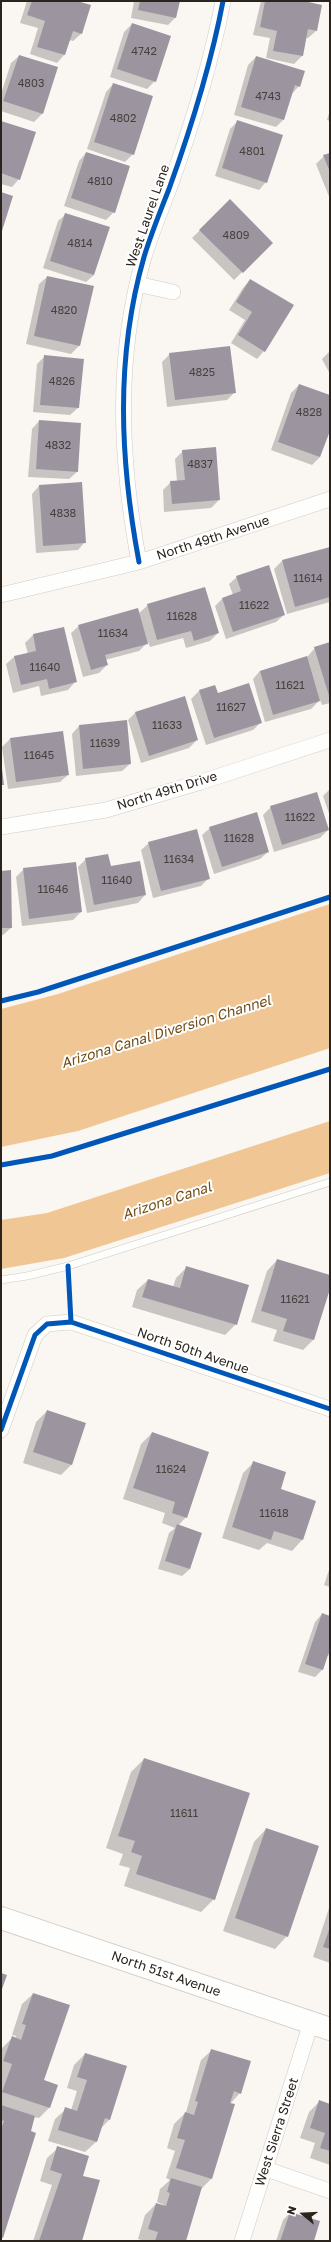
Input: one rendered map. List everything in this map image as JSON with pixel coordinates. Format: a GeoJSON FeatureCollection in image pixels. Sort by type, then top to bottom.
{"type":"FeatureCollection","features":[{"type":"Feature","properties":{"kind":"main road","name":"North 51st Avenue"},"geometry":{"type":"LineString","coordinates":[[1,1918],[321,2026]]}},
{"type":"Feature","properties":{"kind":"street","name":"West Laurel Lane"},"geometry":{"type":"LineString","coordinates":[[139,562],[128,498],[122,403],[129,322],[144,256],[202,90],[217,35],[223,1]]}},
{"type":"Feature","properties":{"kind":"street","name":"West Laurel Lane"},"geometry":{"type":"LineString","coordinates":[[137,284],[173,292]]}},
{"type":"Feature","properties":{"kind":"street","name":"North 49th Avenue"},"geometry":{"type":"LineString","coordinates":[[1,595],[139,562],[330,499]]}},
{"type":"Feature","properties":{"kind":"street","name":"North 49th Drive"},"geometry":{"type":"LineString","coordinates":[[1,827],[106,810],[201,782],[330,740]]}},
{"type":"Feature","properties":{"kind":"street","name":"North 50th Avenue"},"geometry":{"type":"LineString","coordinates":[[1,1430],[36,1335],[48,1324],[71,1322],[330,1409]]}},
{"type":"Feature","properties":{"kind":"street","name":"West Sierra Street"},"geometry":{"type":"LineString","coordinates":[[242,2241],[266,2169],[321,2026]]}},
{"type":"Feature","properties":{"kind":"street"},"geometry":{"type":"LineString","coordinates":[[266,2169],[330,2191]]}},
{"type":"Feature","properties":{"kind":"lane"},"geometry":{"type":"LineString","coordinates":[[1,1280],[27,1276],[68,1266],[330,1182]]}},
{"type":"Feature","properties":{"kind":"water","name":"Arizona Canal Diversion Channel"},"geometry":{"type":"Polygon","coordinates":[[[330,904],[330,1048],[78,1131],[1,1147],[1,1009],[58,994],[330,904]]]}},
{"type":"Feature","properties":{"kind":"water","name":"Arizona Canal"},"geometry":{"type":"Polygon","coordinates":[[[330,1121],[330,1173],[64,1258],[1,1269],[1,1220],[47,1213],[330,1121]]]}},
{"type":"Feature","properties":{"kind":"building"},"geometry":{"type":"Polygon","coordinates":[[[32,1],[77,1],[91,5],[82,34],[73,31],[65,55],[37,47],[45,21],[27,15],[32,1]]]}},
{"type":"Feature","properties":{"kind":"building"},"geometry":{"type":"Polygon","coordinates":[[[140,1],[180,1],[176,18],[138,10],[140,1]]]}},
{"type":"Feature","properties":{"kind":"building"},"geometry":{"type":"Polygon","coordinates":[[[265,1],[304,1],[322,5],[317,31],[308,29],[303,56],[273,51],[277,31],[260,27],[265,1]]]}},
{"type":"Feature","properties":{"kind":"building"},"geometry":{"type":"Polygon","coordinates":[[[132,23],[171,36],[156,82],[117,69],[132,23]]]}},
{"type":"Feature","properties":{"kind":"building"},"geometry":{"type":"Polygon","coordinates":[[[19,55],[58,67],[43,114],[3,101],[19,55]]]}},
{"type":"Feature","properties":{"kind":"building"},"geometry":{"type":"Polygon","coordinates":[[[256,56],[305,71],[300,87],[295,85],[284,120],[241,107],[256,56]]]}},
{"type":"Feature","properties":{"kind":"building"},"geometry":{"type":"Polygon","coordinates":[[[113,83],[153,96],[134,155],[94,142],[113,83]]]}},
{"type":"Feature","properties":{"kind":"building"},"geometry":{"type":"Polygon","coordinates":[[[237,120],[283,135],[267,183],[222,168],[237,120]]]}},
{"type":"Feature","properties":{"kind":"building"},"geometry":{"type":"Polygon","coordinates":[[[1,121],[36,132],[20,180],[1,173],[1,121]]]}},
{"type":"Feature","properties":{"kind":"building"},"geometry":{"type":"Polygon","coordinates":[[[86,152],[130,166],[115,213],[71,198],[86,152]]]}},
{"type":"Feature","properties":{"kind":"building"},"geometry":{"type":"Polygon","coordinates":[[[330,153],[330,172],[323,155],[330,153]]]}},
{"type":"Feature","properties":{"kind":"building"},"geometry":{"type":"Polygon","coordinates":[[[1,192],[13,196],[1,234],[1,192]]]}},
{"type":"Feature","properties":{"kind":"building"},"geometry":{"type":"Polygon","coordinates":[[[230,199],[273,243],[243,273],[199,230],[230,199]]]}},
{"type":"Feature","properties":{"kind":"building"},"geometry":{"type":"Polygon","coordinates":[[[65,213],[110,227],[94,275],[50,261],[65,213]]]}},
{"type":"Feature","properties":{"kind":"building"},"geometry":{"type":"Polygon","coordinates":[[[47,276],[94,286],[80,346],[34,336],[47,276]]]}},
{"type":"Feature","properties":{"kind":"building"},"geometry":{"type":"Polygon","coordinates":[[[250,279],[294,305],[265,352],[238,335],[252,312],[236,302],[250,279]]]}},
{"type":"Feature","properties":{"kind":"building"},"geometry":{"type":"Polygon","coordinates":[[[230,346],[236,393],[175,400],[169,353],[230,346]]]}},
{"type":"Feature","properties":{"kind":"building"},"geometry":{"type":"Polygon","coordinates":[[[44,355],[84,359],[79,408],[40,405],[44,355]]]}},
{"type":"Feature","properties":{"kind":"building"},"geometry":{"type":"Polygon","coordinates":[[[299,384],[330,395],[330,431],[320,457],[278,442],[299,384]]]}},
{"type":"Feature","properties":{"kind":"building"},"geometry":{"type":"Polygon","coordinates":[[[39,420],[81,423],[78,472],[36,469],[39,420]]]}},
{"type":"Feature","properties":{"kind":"building"},"geometry":{"type":"Polygon","coordinates":[[[216,447],[220,500],[172,504],[170,481],[185,480],[182,450],[216,447]]]}},
{"type":"Feature","properties":{"kind":"building"},"geometry":{"type":"Polygon","coordinates":[[[82,482],[86,543],[43,546],[39,485],[82,482]]]}},
{"type":"Feature","properties":{"kind":"building"},"geometry":{"type":"Polygon","coordinates":[[[330,547],[330,597],[295,607],[282,560],[330,547]]]}},
{"type":"Feature","properties":{"kind":"building"},"geometry":{"type":"Polygon","coordinates":[[[269,565],[285,615],[233,632],[222,598],[241,591],[236,576],[269,565]]]}},
{"type":"Feature","properties":{"kind":"building"},"geometry":{"type":"Polygon","coordinates":[[[205,587],[219,633],[194,641],[191,631],[157,640],[147,604],[205,587]]]}},
{"type":"Feature","properties":{"kind":"building"},"geometry":{"type":"Polygon","coordinates":[[[138,608],[148,644],[105,655],[108,665],[91,670],[78,625],[138,608]]]}},
{"type":"Feature","properties":{"kind":"building"},"geometry":{"type":"Polygon","coordinates":[[[64,627],[77,682],[49,689],[47,679],[21,685],[14,656],[36,651],[33,634],[64,627]]]}},
{"type":"Feature","properties":{"kind":"building"},"geometry":{"type":"Polygon","coordinates":[[[330,642],[330,699],[314,647],[330,642]]]}},
{"type":"Feature","properties":{"kind":"building"},"geometry":{"type":"Polygon","coordinates":[[[307,656],[320,701],[273,715],[260,671],[307,656]]]}},
{"type":"Feature","properties":{"kind":"building"},"geometry":{"type":"Polygon","coordinates":[[[249,683],[262,723],[214,738],[199,690],[215,685],[218,693],[249,683]]]}},
{"type":"Feature","properties":{"kind":"building"},"geometry":{"type":"Polygon","coordinates":[[[185,696],[198,740],[149,756],[135,712],[185,696]]]}},
{"type":"Feature","properties":{"kind":"building"},"geometry":{"type":"Polygon","coordinates":[[[127,720],[131,764],[83,769],[79,725],[127,720]]]}},
{"type":"Feature","properties":{"kind":"building"},"geometry":{"type":"Polygon","coordinates":[[[63,731],[69,775],[16,782],[10,738],[63,731]]]}},
{"type":"Feature","properties":{"kind":"building"},"geometry":{"type":"Polygon","coordinates":[[[1,760],[4,785],[1,785],[1,760]]]}},
{"type":"Feature","properties":{"kind":"building"},"geometry":{"type":"Polygon","coordinates":[[[317,792],[329,830],[282,845],[270,806],[317,792]]]}},
{"type":"Feature","properties":{"kind":"building"},"geometry":{"type":"Polygon","coordinates":[[[257,812],[269,852],[222,867],[209,827],[257,812]]]}},
{"type":"Feature","properties":{"kind":"building"},"geometry":{"type":"Polygon","coordinates":[[[197,829],[210,879],[161,891],[148,842],[197,829]]]}},
{"type":"Feature","properties":{"kind":"building"},"geometry":{"type":"Polygon","coordinates":[[[108,854],[111,866],[140,861],[146,895],[94,905],[85,858],[108,854]]]}},
{"type":"Feature","properties":{"kind":"building"},"geometry":{"type":"Polygon","coordinates":[[[76,862],[82,912],[29,919],[23,868],[76,862]]]}},
{"type":"Feature","properties":{"kind":"building"},"geometry":{"type":"Polygon","coordinates":[[[11,870],[12,928],[1,928],[1,871],[11,870]]]}},
{"type":"Feature","properties":{"kind":"building"},"geometry":{"type":"Polygon","coordinates":[[[277,1259],[330,1275],[330,1289],[314,1340],[283,1331],[287,1319],[261,1311],[277,1259]]]}},
{"type":"Feature","properties":{"kind":"building"},"geometry":{"type":"Polygon","coordinates":[[[186,1266],[249,1285],[237,1325],[142,1297],[148,1279],[180,1288],[186,1266]]]}},
{"type":"Feature","properties":{"kind":"building"},"geometry":{"type":"Polygon","coordinates":[[[47,1410],[86,1423],[72,1465],[33,1452],[47,1410]]]}},
{"type":"Feature","properties":{"kind":"building"},"geometry":{"type":"Polygon","coordinates":[[[152,1432],[209,1452],[187,1518],[172,1513],[175,1502],[133,1488],[152,1432]]]}},
{"type":"Feature","properties":{"kind":"building"},"geometry":{"type":"Polygon","coordinates":[[[253,1461],[286,1472],[281,1489],[316,1501],[303,1540],[274,1531],[271,1540],[232,1527],[253,1461]]]}},
{"type":"Feature","properties":{"kind":"building"},"geometry":{"type":"Polygon","coordinates":[[[177,1524],[202,1533],[190,1569],[165,1561],[177,1524]]]}},
{"type":"Feature","properties":{"kind":"building"},"geometry":{"type":"Polygon","coordinates":[[[322,1613],[330,1616],[330,1649],[323,1670],[305,1664],[322,1613]]]}},
{"type":"Feature","properties":{"kind":"building"},"geometry":{"type":"Polygon","coordinates":[[[144,1758],[250,1793],[215,1900],[136,1874],[142,1856],[131,1852],[135,1841],[118,1836],[144,1758]]]}},
{"type":"Feature","properties":{"kind":"building"},"geometry":{"type":"Polygon","coordinates":[[[266,1828],[319,1846],[288,1937],[235,1918],[266,1828]]]}},
{"type":"Feature","properties":{"kind":"building"},"geometry":{"type":"Polygon","coordinates":[[[330,1927],[330,1949],[323,1947],[330,1927]]]}},
{"type":"Feature","properties":{"kind":"building"},"geometry":{"type":"Polygon","coordinates":[[[1,1973],[7,1975],[1,1992],[1,1973]]]}},
{"type":"Feature","properties":{"kind":"building"},"geometry":{"type":"Polygon","coordinates":[[[33,1993],[70,2005],[44,2080],[58,2085],[50,2108],[2,2092],[12,2064],[3,2061],[12,2036],[21,2040],[26,2025],[22,2024],[33,1993]]]}},
{"type":"Feature","properties":{"kind":"building"},"geometry":{"type":"Polygon","coordinates":[[[211,2049],[251,2061],[241,2094],[234,2091],[230,2103],[235,2104],[212,2179],[176,2168],[185,2140],[177,2138],[185,2112],[194,2115],[198,2102],[195,2101],[211,2049]]]}},
{"type":"Feature","properties":{"kind":"building"},"geometry":{"type":"Polygon","coordinates":[[[85,2053],[127,2066],[110,2120],[105,2118],[97,2142],[58,2130],[65,2107],[77,2111],[87,2080],[77,2077],[85,2053]]]}},
{"type":"Feature","properties":{"kind":"building"},"geometry":{"type":"Polygon","coordinates":[[[319,2100],[330,2104],[330,2151],[320,2148],[325,2133],[310,2128],[319,2100]]]}},
{"type":"Feature","properties":{"kind":"building"},"geometry":{"type":"Polygon","coordinates":[[[1,2105],[35,2116],[31,2131],[36,2133],[3,2238],[1,2237],[1,2129],[4,2121],[1,2120],[1,2105]]]}},
{"type":"Feature","properties":{"kind":"building"},"geometry":{"type":"Polygon","coordinates":[[[57,2146],[89,2156],[83,2176],[100,2180],[82,2241],[39,2241],[62,2174],[50,2170],[57,2146]]]}},
{"type":"Feature","properties":{"kind":"building"},"geometry":{"type":"Polygon","coordinates":[[[171,2178],[202,2187],[186,2241],[155,2241],[158,2232],[148,2229],[156,2203],[166,2206],[170,2193],[167,2192],[171,2178]]]}},
{"type":"Feature","properties":{"kind":"building"},"geometry":{"type":"Polygon","coordinates":[[[290,2212],[320,2221],[314,2241],[280,2241],[290,2212]]]}},
{"type":"Feature","properties":{"kind":"cycle path"},"geometry":{"type":"LineString","coordinates":[[139,562],[128,486],[125,447],[124,409],[128,333],[144,257],[193,120],[213,49],[223,1]]}},
{"type":"Feature","properties":{"kind":"cycle path"},"geometry":{"type":"LineString","coordinates":[[1,1001],[38,992],[330,897]]}},
{"type":"Feature","properties":{"kind":"cycle path"},"geometry":{"type":"LineString","coordinates":[[1,1165],[52,1156],[330,1069]]}},
{"type":"Feature","properties":{"kind":"cycle path"},"geometry":{"type":"LineString","coordinates":[[68,1266],[71,1322]]}},
{"type":"Feature","properties":{"kind":"cycle path"},"geometry":{"type":"LineString","coordinates":[[1,1430],[35,1335],[47,1324],[71,1322],[330,1409]]}}]}
